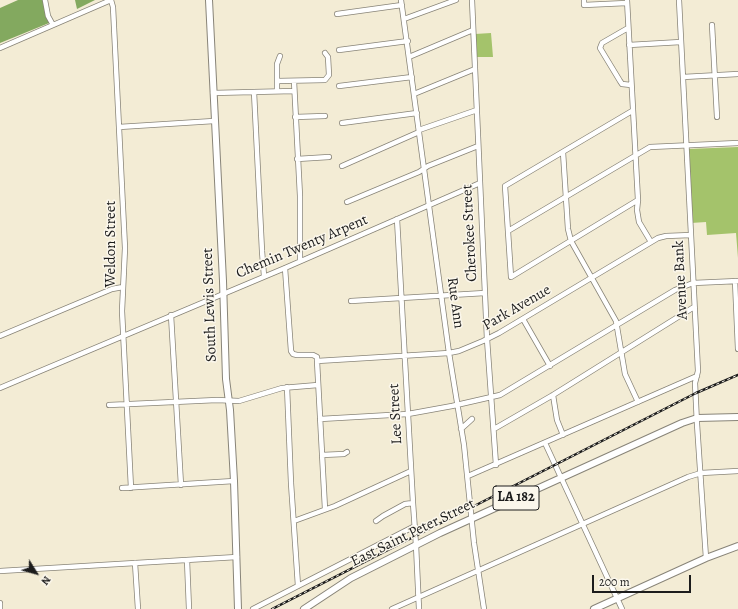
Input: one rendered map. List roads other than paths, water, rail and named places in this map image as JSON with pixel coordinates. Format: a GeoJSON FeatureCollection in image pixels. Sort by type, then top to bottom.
{"type":"FeatureCollection","features":[{"type":"Feature","properties":{"kind":"main road","name":"South Lewis Street"},"geometry":{"type":"LineString","coordinates":[[209,0],[226,379],[234,481],[238,609]]}},
{"type":"Feature","properties":{"kind":"main road","name":"East Saint Peter Street"},"geometry":{"type":"LineString","coordinates":[[304,609],[352,578],[416,545],[471,518],[682,423],[697,418],[738,417]]}},
{"type":"Feature","properties":{"kind":"main road"},"geometry":{"type":"LineString","coordinates":[[594,609],[706,558],[738,546]]}},
{"type":"Feature","properties":{"kind":"street"},"geometry":{"type":"LineString","coordinates":[[45,0],[48,16],[53,25]]}},
{"type":"Feature","properties":{"kind":"street"},"geometry":{"type":"LineString","coordinates":[[0,48],[111,0]]}},
{"type":"Feature","properties":{"kind":"street","name":"Weldon Street"},"geometry":{"type":"LineString","coordinates":[[111,0],[125,248],[123,287],[124,336],[132,488]]}},
{"type":"Feature","properties":{"kind":"street"},"geometry":{"type":"LineString","coordinates":[[404,19],[456,0]]}},
{"type":"Feature","properties":{"kind":"street","name":"Cherokee Street"},"geometry":{"type":"LineString","coordinates":[[472,0],[487,339],[496,465]]}},
{"type":"Feature","properties":{"kind":"street","name":"Avenue Bank"},"geometry":{"type":"LineString","coordinates":[[679,0],[698,371],[696,384],[697,418],[706,558]]}},
{"type":"Feature","properties":{"kind":"street"},"geometry":{"type":"LineString","coordinates":[[584,2],[627,1],[632,111],[636,155],[637,210],[638,219],[652,242]]}},
{"type":"Feature","properties":{"kind":"street"},"geometry":{"type":"LineString","coordinates":[[336,14],[402,2]]}},
{"type":"Feature","properties":{"kind":"street","name":"Rue Ann"},"geometry":{"type":"LineString","coordinates":[[402,2],[468,476],[471,518],[484,609]]}},
{"type":"Feature","properties":{"kind":"street"},"geometry":{"type":"LineString","coordinates":[[712,25],[717,117]]}},
{"type":"Feature","properties":{"kind":"street"},"geometry":{"type":"LineString","coordinates":[[628,28],[602,44],[600,48],[622,84],[631,85]]}},
{"type":"Feature","properties":{"kind":"street"},"geometry":{"type":"LineString","coordinates":[[409,57],[473,30]]}},
{"type":"Feature","properties":{"kind":"street"},"geometry":{"type":"LineString","coordinates":[[339,50],[408,41]]}},
{"type":"Feature","properties":{"kind":"street"},"geometry":{"type":"LineString","coordinates":[[629,45],[681,42]]}},
{"type":"Feature","properties":{"kind":"street"},"geometry":{"type":"LineString","coordinates":[[277,81],[325,80],[329,75],[328,57],[325,53]]}},
{"type":"Feature","properties":{"kind":"street"},"geometry":{"type":"LineString","coordinates":[[277,91],[276,64],[280,56]]}},
{"type":"Feature","properties":{"kind":"street"},"geometry":{"type":"LineString","coordinates":[[414,94],[475,69]]}},
{"type":"Feature","properties":{"kind":"street"},"geometry":{"type":"LineString","coordinates":[[683,77],[738,74]]}},
{"type":"Feature","properties":{"kind":"street"},"geometry":{"type":"LineString","coordinates":[[339,86],[412,76]]}},
{"type":"Feature","properties":{"kind":"street"},"geometry":{"type":"LineString","coordinates":[[294,81],[300,196],[300,260]]}},
{"type":"Feature","properties":{"kind":"street"},"geometry":{"type":"LineString","coordinates":[[213,93],[294,91]]}},
{"type":"Feature","properties":{"kind":"street"},"geometry":{"type":"LineString","coordinates":[[254,92],[264,276]]}},
{"type":"Feature","properties":{"kind":"street"},"geometry":{"type":"LineString","coordinates":[[342,166],[419,131],[477,110]]}},
{"type":"Feature","properties":{"kind":"street"},"geometry":{"type":"LineString","coordinates":[[632,111],[505,186],[510,277],[638,200]]}},
{"type":"Feature","properties":{"kind":"street"},"geometry":{"type":"LineString","coordinates":[[342,123],[417,113]]}},
{"type":"Feature","properties":{"kind":"street"},"geometry":{"type":"LineString","coordinates":[[295,117],[325,116]]}},
{"type":"Feature","properties":{"kind":"street"},"geometry":{"type":"LineString","coordinates":[[119,127],[214,121]]}},
{"type":"Feature","properties":{"kind":"street"},"geometry":{"type":"LineString","coordinates":[[508,231],[650,147],[738,143]]}},
{"type":"Feature","properties":{"kind":"street"},"geometry":{"type":"LineString","coordinates":[[347,202],[478,146]]}},
{"type":"Feature","properties":{"kind":"street"},"geometry":{"type":"LineString","coordinates":[[563,152],[568,230],[571,241],[617,325],[625,374],[638,402]]}},
{"type":"Feature","properties":{"kind":"street"},"geometry":{"type":"LineString","coordinates":[[297,159],[329,157]]}},
{"type":"Feature","properties":{"kind":"street","name":"Chemin Twenty Arpent"},"geometry":{"type":"LineString","coordinates":[[0,388],[285,268],[300,260],[480,183]]}},
{"type":"Feature","properties":{"kind":"street","name":"Lee Street"},"geometry":{"type":"LineString","coordinates":[[397,219],[419,609]]}},
{"type":"Feature","properties":{"kind":"street","name":"Park Avenue"},"geometry":{"type":"LineString","coordinates":[[317,361],[450,353],[460,351],[487,339],[523,319],[663,236],[691,235]]}},
{"type":"Feature","properties":{"kind":"street"},"geometry":{"type":"LineString","coordinates":[[285,268],[291,351],[296,355],[313,355],[316,357],[317,361],[325,509]]}},
{"type":"Feature","properties":{"kind":"street"},"geometry":{"type":"LineString","coordinates":[[320,419],[408,414],[500,395],[675,290],[693,283],[737,281],[738,349]]}},
{"type":"Feature","properties":{"kind":"street"},"geometry":{"type":"LineString","coordinates":[[0,336],[112,289],[123,287]]}},
{"type":"Feature","properties":{"kind":"street"},"geometry":{"type":"LineString","coordinates":[[351,301],[485,293]]}},
{"type":"Feature","properties":{"kind":"street"},"geometry":{"type":"LineString","coordinates":[[494,429],[694,307]]}},
{"type":"Feature","properties":{"kind":"street"},"geometry":{"type":"LineString","coordinates":[[171,315],[181,485]]}},
{"type":"Feature","properties":{"kind":"street"},"geometry":{"type":"LineString","coordinates":[[523,319],[550,366]]}},
{"type":"Feature","properties":{"kind":"street"},"geometry":{"type":"LineString","coordinates":[[468,476],[697,376]]}},
{"type":"Feature","properties":{"kind":"street"},"geometry":{"type":"LineString","coordinates":[[109,405],[217,400],[239,401],[287,387],[318,385]]}},
{"type":"Feature","properties":{"kind":"street"},"geometry":{"type":"LineString","coordinates":[[287,387],[290,483],[298,586]]}},
{"type":"Feature","properties":{"kind":"street"},"geometry":{"type":"LineString","coordinates":[[552,395],[557,420],[564,435]]}},
{"type":"Feature","properties":{"kind":"street"},"geometry":{"type":"LineString","coordinates":[[461,429],[472,419]]}},
{"type":"Feature","properties":{"kind":"street"},"geometry":{"type":"LineString","coordinates":[[545,443],[616,599],[622,609]]}},
{"type":"Feature","properties":{"kind":"street"},"geometry":{"type":"LineString","coordinates":[[322,455],[344,454],[347,452]]}},
{"type":"Feature","properties":{"kind":"street"},"geometry":{"type":"LineString","coordinates":[[294,521],[411,471]]}},
{"type":"Feature","properties":{"kind":"street"},"geometry":{"type":"LineString","coordinates":[[392,609],[582,524],[701,473],[738,471]]}},
{"type":"Feature","properties":{"kind":"street"},"geometry":{"type":"LineString","coordinates":[[122,488],[234,481]]}},
{"type":"Feature","properties":{"kind":"street"},"geometry":{"type":"LineString","coordinates":[[376,521],[405,504],[413,503]]}},
{"type":"Feature","properties":{"kind":"street"},"geometry":{"type":"LineString","coordinates":[[253,609],[415,526]]}},
{"type":"Feature","properties":{"kind":"street"},"geometry":{"type":"LineString","coordinates":[[0,571],[237,557]]}},
{"type":"Feature","properties":{"kind":"street"},"geometry":{"type":"LineString","coordinates":[[187,560],[189,609]]}},
{"type":"Feature","properties":{"kind":"street"},"geometry":{"type":"LineString","coordinates":[[135,563],[138,609]]}},
{"type":"Feature","properties":{"kind":"street"},"geometry":{"type":"LineString","coordinates":[[0,603],[0,609]]}},
{"type":"Feature","properties":{"kind":"railway"},"geometry":{"type":"LineString","coordinates":[[272,609],[696,393],[738,375]]}}]}
